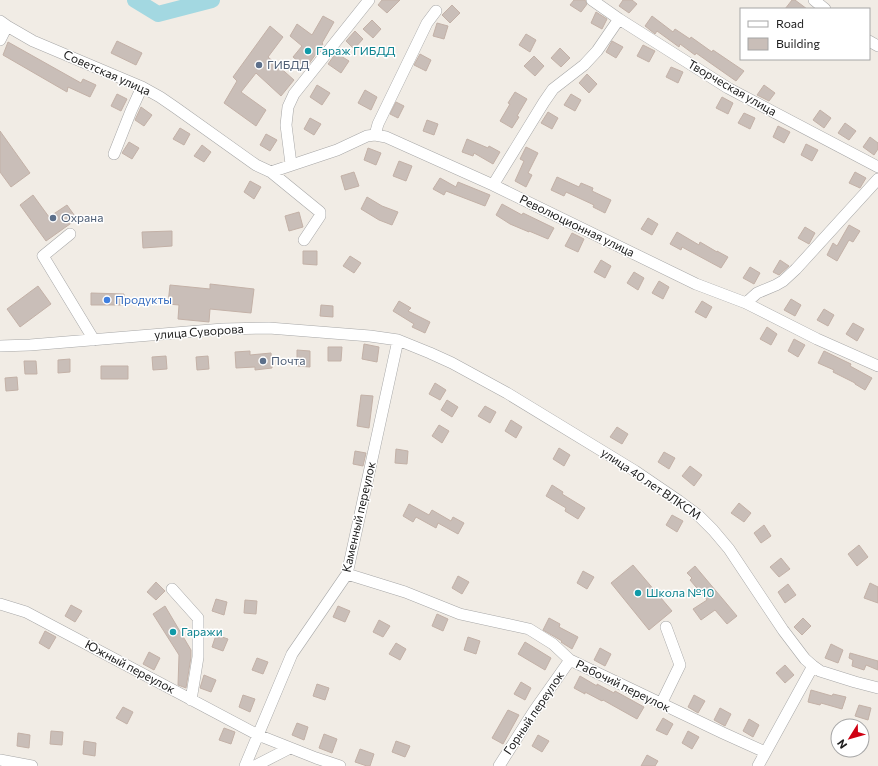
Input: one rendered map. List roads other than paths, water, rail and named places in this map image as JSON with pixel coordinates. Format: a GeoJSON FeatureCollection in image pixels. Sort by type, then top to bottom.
{"type":"FeatureCollection","features":[{"type":"Feature","properties":{"kind":"street"},"geometry":{"type":"LineString","coordinates":[[291,164],[286,125],[288,107],[294,94],[369,0]]}},
{"type":"Feature","properties":{"kind":"street","name":"Творческая улица"},"geometry":{"type":"LineString","coordinates":[[592,0],[619,19],[728,88],[878,168]]}},
{"type":"Feature","properties":{"kind":"street"},"geometry":{"type":"LineString","coordinates":[[814,0],[825,8]]}},
{"type":"Feature","properties":{"kind":"street"},"geometry":{"type":"LineString","coordinates":[[271,172],[291,164],[337,150],[367,136],[375,135],[378,124],[427,23],[436,11]]}},
{"type":"Feature","properties":{"kind":"street"},"geometry":{"type":"LineString","coordinates":[[492,185],[553,90],[584,65],[597,51],[619,19]]}},
{"type":"Feature","properties":{"kind":"street"},"geometry":{"type":"LineString","coordinates":[[0,40],[3,24]]}},
{"type":"Feature","properties":{"kind":"street","name":"Советская улица"},"geometry":{"type":"LineString","coordinates":[[3,24],[33,41],[142,87],[176,108],[256,165],[271,172],[320,212],[320,216],[304,240]]}},
{"type":"Feature","properties":{"kind":"street"},"geometry":{"type":"LineString","coordinates":[[114,154],[142,87]]}},
{"type":"Feature","properties":{"kind":"street","name":"Революционная улица"},"geometry":{"type":"LineString","coordinates":[[375,135],[386,136],[492,185],[696,284],[746,303],[817,339],[878,366]]}},
{"type":"Feature","properties":{"kind":"street"},"geometry":{"type":"LineString","coordinates":[[746,303],[758,293],[783,281],[796,269],[878,179]]}},
{"type":"Feature","properties":{"kind":"street"},"geometry":{"type":"LineString","coordinates":[[70,234],[43,256],[94,340]]}},
{"type":"Feature","properties":{"kind":"street","name":"улица Суворова"},"geometry":{"type":"LineString","coordinates":[[0,346],[223,329],[269,328],[398,340]]}},
{"type":"Feature","properties":{"kind":"street","name":"Каменный переулок"},"geometry":{"type":"LineString","coordinates":[[244,766],[292,654],[347,574],[398,340]]}},
{"type":"Feature","properties":{"kind":"street","name":"улица 40 лет ВЛКСМ"},"geometry":{"type":"LineString","coordinates":[[398,340],[436,355],[507,393],[635,471],[700,516],[729,549],[783,630],[805,659],[820,671],[878,688]]}},
{"type":"Feature","properties":{"kind":"street","name":"Рабочий переулок"},"geometry":{"type":"LineString","coordinates":[[347,574],[405,592],[460,614],[528,629],[553,644],[570,660],[765,752]]}},
{"type":"Feature","properties":{"kind":"street"},"geometry":{"type":"LineString","coordinates":[[172,589],[198,618],[198,657],[191,700]]}},
{"type":"Feature","properties":{"kind":"street","name":"Южный переулок"},"geometry":{"type":"LineString","coordinates":[[0,604],[26,612],[258,735],[340,766]]}},
{"type":"Feature","properties":{"kind":"street"},"geometry":{"type":"LineString","coordinates":[[661,704],[680,665],[666,627]]}},
{"type":"Feature","properties":{"kind":"street","name":"Горный переулок"},"geometry":{"type":"LineString","coordinates":[[499,766],[534,711],[570,660]]}},
{"type":"Feature","properties":{"kind":"street"},"geometry":{"type":"LineString","coordinates":[[758,766],[813,666]]}},
{"type":"Feature","properties":{"kind":"street"},"geometry":{"type":"LineString","coordinates":[[255,766],[290,748]]}},
{"type":"Feature","properties":{"kind":"street"},"geometry":{"type":"LineString","coordinates":[[0,760],[32,766]]}},
{"type":"Feature","properties":{"kind":"waterway"},"geometry":{"type":"LineString","coordinates":[[135,0],[158,14],[212,0]]}},
{"type":"Feature","properties":{"kind":"place","name":"Гараж ГИБДД"},"geometry":{"type":"Point","coordinates":[308,51]}},
{"type":"Feature","properties":{"kind":"place","name":"ГИБДД"},"geometry":{"type":"Point","coordinates":[259,65]}},
{"type":"Feature","properties":{"kind":"place","name":"Охрана"},"geometry":{"type":"Point","coordinates":[53,218]}},
{"type":"Feature","properties":{"kind":"place","name":"Продукты"},"geometry":{"type":"Point","coordinates":[107,300]}},
{"type":"Feature","properties":{"kind":"place","name":"Почта"},"geometry":{"type":"Point","coordinates":[263,361]}},
{"type":"Feature","properties":{"kind":"place","name":"Школа №10"},"geometry":{"type":"Point","coordinates":[638,593]}},
{"type":"Feature","properties":{"kind":"place","name":"Гаражи"},"geometry":{"type":"Point","coordinates":[173,632]}}]}
